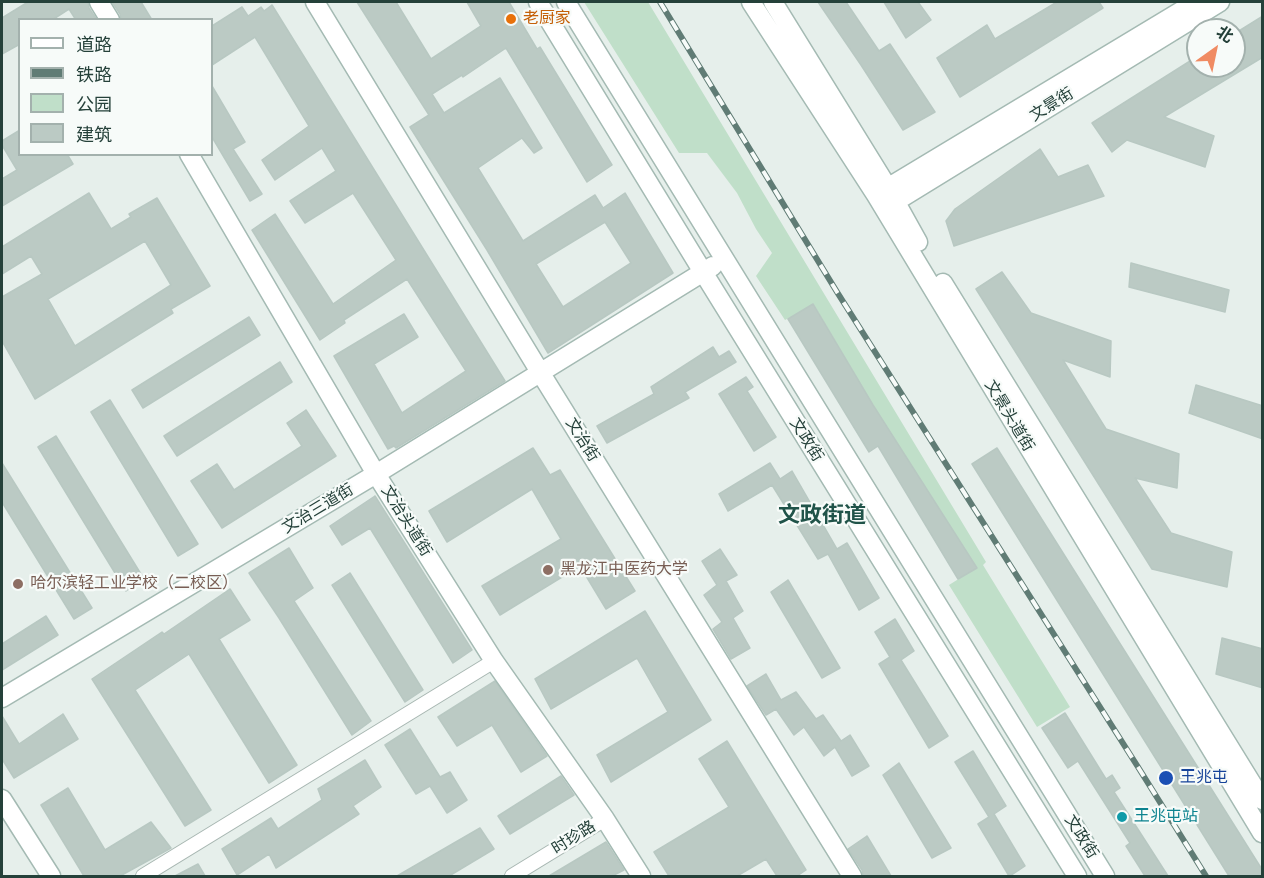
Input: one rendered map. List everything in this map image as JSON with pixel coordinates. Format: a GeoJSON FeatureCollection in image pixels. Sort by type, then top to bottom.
{"type":"FeatureCollection","features":[{"type":"Feature","properties":{"kind":"main road"},"geometry":{"type":"LineString","coordinates":[[99,2],[109,18]]}},
{"type":"Feature","properties":{"kind":"main road","name":"文治街"},"geometry":{"type":"LineString","coordinates":[[315,2],[540,372],[852,876]]}},
{"type":"Feature","properties":{"kind":"main road","name":"文政街"},"geometry":{"type":"LineString","coordinates":[[538,2],[1077,876]]}},
{"type":"Feature","properties":{"kind":"main road","name":"文政街"},"geometry":{"type":"LineString","coordinates":[[566,2],[1105,876]]}},
{"type":"Feature","properties":{"kind":"main road","name":"文景头道街"},"geometry":{"type":"LineString","coordinates":[[751,2],[886,198],[908,226],[1263,800]]}},
{"type":"Feature","properties":{"kind":"main road","name":"文景头道街"},"geometry":{"type":"LineString","coordinates":[[773,2],[886,198],[1263,833]]}},
{"type":"Feature","properties":{"kind":"main road","name":"文景街"},"geometry":{"type":"LineString","coordinates":[[886,198],[1196,2]]}},
{"type":"Feature","properties":{"kind":"main road","name":"文景街"},"geometry":{"type":"LineString","coordinates":[[886,198],[1221,2]]}},
{"type":"Feature","properties":{"kind":"main road","name":"文治头道街"},"geometry":{"type":"LineString","coordinates":[[190,156],[376,474],[494,661],[605,819],[641,876]]}},
{"type":"Feature","properties":{"kind":"main road","name":"文治三道街"},"geometry":{"type":"LineString","coordinates":[[2,698],[376,474],[724,258]]}},
{"type":"Feature","properties":{"kind":"main road"},"geometry":{"type":"LineString","coordinates":[[2,798],[51,876]]}},
{"type":"Feature","properties":{"kind":"street"},"geometry":{"type":"LineString","coordinates":[[143,876],[494,661]]}},
{"type":"Feature","properties":{"kind":"street","name":"时珍路"},"geometry":{"type":"LineString","coordinates":[[512,876],[605,819]]}},
{"type":"Feature","properties":{"kind":"green space"},"geometry":{"type":"Polygon","coordinates":[[[584,2],[648,2],[986,562],[983,565],[1070,707],[1037,727],[949,585],[976,568],[873,405],[814,305],[785,320],[756,276],[772,253],[737,193],[707,153],[679,153],[584,2]]]}},
{"type":"Feature","properties":{"kind":"building"},"geometry":{"type":"Polygon","coordinates":[[[28,2],[88,2],[96,18],[75,18],[69,9],[55,18],[18,18],[18,45],[2,54],[2,18],[28,2]]]}},
{"type":"Feature","properties":{"kind":"building"},"geometry":{"type":"Polygon","coordinates":[[[112,2],[141,2],[151,18],[121,18],[112,2]]]}},
{"type":"Feature","properties":{"kind":"building"},"geometry":{"type":"Polygon","coordinates":[[[357,2],[396,2],[431,59],[481,26],[467,2],[509,2],[537,49],[540,47],[612,165],[587,182],[506,48],[463,77],[462,75],[432,94],[444,113],[500,78],[542,148],[534,153],[522,138],[478,168],[523,241],[595,195],[603,208],[625,193],[673,273],[548,353],[410,127],[429,115],[357,2]],[[605,222],[536,264],[563,307],[631,263],[605,222]]]}},
{"type":"Feature","properties":{"kind":"building"},"geometry":{"type":"Polygon","coordinates":[[[818,2],[846,2],[879,51],[890,44],[935,112],[903,130],[818,2]]]}},
{"type":"Feature","properties":{"kind":"building"},"geometry":{"type":"Polygon","coordinates":[[[884,2],[918,2],[931,20],[906,38],[884,2]]]}},
{"type":"Feature","properties":{"kind":"building"},"geometry":{"type":"Polygon","coordinates":[[[1057,2],[1099,2],[1103,8],[960,97],[937,58],[987,25],[995,39],[1057,2]]]}},
{"type":"Feature","properties":{"kind":"building"},"geometry":{"type":"Polygon","coordinates":[[[272,5],[505,381],[396,448],[394,446],[388,449],[334,356],[404,314],[418,337],[374,364],[402,413],[466,371],[407,279],[344,320],[345,323],[320,340],[252,230],[275,214],[333,304],[396,260],[353,193],[305,223],[290,201],[336,171],[322,148],[275,180],[262,160],[309,126],[255,37],[213,64],[213,25],[242,7],[248,16],[261,7],[264,11],[272,5]]]}},
{"type":"Feature","properties":{"kind":"building"},"geometry":{"type":"Polygon","coordinates":[[[1263,16],[1263,57],[1246,67],[1246,27],[1263,16]]]}},
{"type":"Feature","properties":{"kind":"building"},"geometry":{"type":"Polygon","coordinates":[[[1186,64],[1186,78],[1228,78],[1164,117],[1214,136],[1205,167],[1127,140],[1112,152],[1092,123],[1186,64]]]}},
{"type":"Feature","properties":{"kind":"building"},"geometry":{"type":"Polygon","coordinates":[[[213,88],[245,142],[233,149],[262,194],[250,201],[213,139],[213,88]]]}},
{"type":"Feature","properties":{"kind":"building"},"geometry":{"type":"Polygon","coordinates":[[[18,131],[18,156],[68,156],[73,164],[2,206],[2,179],[17,170],[2,145],[2,141],[18,131]]]}},
{"type":"Feature","properties":{"kind":"building"},"geometry":{"type":"Polygon","coordinates":[[[1040,149],[1058,177],[1088,165],[1104,196],[954,246],[946,221],[955,209],[1040,149]]]}},
{"type":"Feature","properties":{"kind":"building"},"geometry":{"type":"Polygon","coordinates":[[[89,193],[111,229],[131,217],[129,214],[157,198],[210,286],[171,309],[173,313],[35,399],[2,341],[2,297],[42,274],[31,256],[2,274],[2,247],[89,193]],[[145,241],[48,299],[75,346],[171,285],[145,241]]]}},
{"type":"Feature","properties":{"kind":"building"},"geometry":{"type":"Polygon","coordinates":[[[1131,263],[1229,290],[1225,312],[1129,287],[1131,263]]]}},
{"type":"Feature","properties":{"kind":"building"},"geometry":{"type":"Polygon","coordinates":[[[1002,272],[1031,313],[1111,341],[1110,377],[1063,360],[1106,429],[1179,454],[1177,488],[1135,478],[1171,533],[1232,552],[1227,587],[1152,569],[976,289],[1002,272]]]}},
{"type":"Feature","properties":{"kind":"building"},"geometry":{"type":"Polygon","coordinates":[[[813,304],[873,405],[977,568],[958,579],[878,446],[869,452],[788,319],[813,304]]]}},
{"type":"Feature","properties":{"kind":"building"},"geometry":{"type":"Polygon","coordinates":[[[249,317],[260,335],[143,408],[132,390],[249,317]]]}},
{"type":"Feature","properties":{"kind":"building"},"geometry":{"type":"Polygon","coordinates":[[[713,347],[719,357],[729,351],[736,362],[685,392],[689,398],[607,443],[597,426],[654,394],[651,387],[713,347]]]}},
{"type":"Feature","properties":{"kind":"building"},"geometry":{"type":"Polygon","coordinates":[[[280,362],[292,382],[177,456],[164,436],[280,362]]]}},
{"type":"Feature","properties":{"kind":"building"},"geometry":{"type":"Polygon","coordinates":[[[746,377],[753,387],[747,391],[776,437],[754,451],[719,394],[746,377]]]}},
{"type":"Feature","properties":{"kind":"building"},"geometry":{"type":"Polygon","coordinates":[[[1196,385],[1263,406],[1263,439],[1189,413],[1196,385]]]}},
{"type":"Feature","properties":{"kind":"building"},"geometry":{"type":"Polygon","coordinates":[[[110,400],[198,544],[178,556],[91,412],[110,400]]]}},
{"type":"Feature","properties":{"kind":"building"},"geometry":{"type":"Polygon","coordinates":[[[306,410],[336,456],[222,528],[191,481],[217,464],[234,490],[302,446],[287,423],[306,410]]]}},
{"type":"Feature","properties":{"kind":"building"},"geometry":{"type":"Polygon","coordinates":[[[56,436],[144,579],[126,591],[38,447],[56,436]]]}},
{"type":"Feature","properties":{"kind":"building"},"geometry":{"type":"Polygon","coordinates":[[[533,448],[550,475],[560,470],[635,591],[606,609],[580,566],[500,615],[482,586],[561,539],[532,489],[447,542],[429,511],[533,448]]]}},
{"type":"Feature","properties":{"kind":"building"},"geometry":{"type":"Polygon","coordinates":[[[997,448],[1263,871],[1263,876],[1229,876],[972,464],[997,448]]]}},
{"type":"Feature","properties":{"kind":"building"},"geometry":{"type":"Polygon","coordinates":[[[2,463],[92,608],[74,619],[2,502],[2,463]]]}},
{"type":"Feature","properties":{"kind":"building"},"geometry":{"type":"Polygon","coordinates":[[[770,463],[780,479],[792,471],[837,549],[847,543],[879,598],[859,610],[828,554],[818,559],[772,485],[728,511],[719,494],[770,463]]]}},
{"type":"Feature","properties":{"kind":"building"},"geometry":{"type":"Polygon","coordinates":[[[375,496],[472,650],[453,663],[370,528],[342,545],[330,526],[375,496]]]}},
{"type":"Feature","properties":{"kind":"building"},"geometry":{"type":"Polygon","coordinates":[[[289,548],[313,588],[294,601],[371,721],[352,735],[249,573],[289,548]]]}},
{"type":"Feature","properties":{"kind":"building"},"geometry":{"type":"Polygon","coordinates":[[[720,549],[737,575],[726,581],[743,611],[733,618],[750,648],[731,659],[713,629],[722,622],[704,595],[717,585],[702,561],[720,549]]]}},
{"type":"Feature","properties":{"kind":"building"},"geometry":{"type":"Polygon","coordinates":[[[350,573],[423,690],[405,702],[332,585],[350,573]]]}},
{"type":"Feature","properties":{"kind":"building"},"geometry":{"type":"Polygon","coordinates":[[[788,580],[840,668],[822,678],[771,592],[788,580]]]}},
{"type":"Feature","properties":{"kind":"building"},"geometry":{"type":"Polygon","coordinates":[[[230,589],[250,620],[219,639],[297,765],[269,783],[189,654],[135,690],[211,810],[185,826],[92,679],[230,589]]]}},
{"type":"Feature","properties":{"kind":"building"},"geometry":{"type":"Polygon","coordinates":[[[645,611],[711,720],[611,782],[597,755],[668,712],[637,658],[551,709],[535,679],[645,611]]]}},
{"type":"Feature","properties":{"kind":"building"},"geometry":{"type":"Polygon","coordinates":[[[46,616],[58,635],[2,670],[2,644],[46,616]]]}},
{"type":"Feature","properties":{"kind":"building"},"geometry":{"type":"Polygon","coordinates":[[[895,619],[914,651],[901,660],[948,736],[929,748],[879,664],[890,657],[875,632],[895,619]]]}},
{"type":"Feature","properties":{"kind":"building"},"geometry":{"type":"Polygon","coordinates":[[[1222,638],[1263,649],[1263,688],[1216,674],[1222,638]]]}},
{"type":"Feature","properties":{"kind":"building"},"geometry":{"type":"Polygon","coordinates":[[[766,674],[781,700],[796,692],[816,719],[823,715],[841,741],[850,735],[869,766],[852,776],[835,747],[824,756],[804,727],[794,735],[776,709],[766,715],[747,686],[766,674]]]}},
{"type":"Feature","properties":{"kind":"building"},"geometry":{"type":"Polygon","coordinates":[[[495,681],[547,756],[521,772],[492,725],[457,746],[438,717],[495,681]]]}},
{"type":"Feature","properties":{"kind":"building","name":"王兆屯站"},"geometry":{"type":"Polygon","coordinates":[[[1065,713],[1106,779],[1112,775],[1120,788],[1114,792],[1168,876],[1145,876],[1126,846],[1130,843],[1078,761],[1068,768],[1042,728],[1065,713]]]}},
{"type":"Feature","properties":{"kind":"building"},"geometry":{"type":"Polygon","coordinates":[[[63,714],[78,739],[14,778],[2,759],[2,716],[19,744],[63,714]]]}},
{"type":"Feature","properties":{"kind":"building"},"geometry":{"type":"Polygon","coordinates":[[[410,729],[440,777],[450,772],[467,800],[447,813],[430,786],[416,794],[385,745],[410,729]]]}},
{"type":"Feature","properties":{"kind":"building"},"geometry":{"type":"Polygon","coordinates":[[[727,741],[806,870],[797,876],[777,876],[766,859],[737,876],[669,876],[654,852],[729,807],[699,759],[727,741]]]}},
{"type":"Feature","properties":{"kind":"building"},"geometry":{"type":"Polygon","coordinates":[[[973,751],[1006,806],[994,814],[1025,866],[1010,876],[978,824],[989,817],[955,762],[973,751]]]}},
{"type":"Feature","properties":{"kind":"building"},"geometry":{"type":"Polygon","coordinates":[[[365,760],[381,787],[353,806],[359,814],[276,868],[269,854],[237,875],[222,849],[271,818],[278,829],[322,800],[318,789],[365,760]]]}},
{"type":"Feature","properties":{"kind":"building"},"geometry":{"type":"Polygon","coordinates":[[[899,763],[951,848],[932,858],[883,775],[899,763]]]}},
{"type":"Feature","properties":{"kind":"building"},"geometry":{"type":"Polygon","coordinates":[[[561,776],[574,795],[510,834],[498,816],[561,776]]]}},
{"type":"Feature","properties":{"kind":"building"},"geometry":{"type":"Polygon","coordinates":[[[68,788],[105,850],[151,822],[171,848],[120,876],[84,876],[41,805],[68,788]]]}},
{"type":"Feature","properties":{"kind":"building"},"geometry":{"type":"Polygon","coordinates":[[[480,828],[494,849],[449,876],[397,876],[480,828]]]}},
{"type":"Feature","properties":{"kind":"building"},"geometry":{"type":"Polygon","coordinates":[[[867,836],[891,876],[863,876],[862,870],[848,849],[867,836]]]}},
{"type":"Feature","properties":{"kind":"building"},"geometry":{"type":"Polygon","coordinates":[[[606,842],[624,870],[612,876],[549,876],[606,842]]]}},
{"type":"Feature","properties":{"kind":"building"},"geometry":{"type":"Polygon","coordinates":[[[198,864],[205,876],[175,876],[198,864]]]}},
{"type":"Feature","properties":{"kind":"railway"},"geometry":{"type":"LineString","coordinates":[[660,2],[837,292],[1206,876]]}},
{"type":"Feature","properties":{"kind":"place","name":"老厨家"},"geometry":{"type":"Point","coordinates":[511,19]}},
{"type":"Feature","properties":{"kind":"place","name":"黑龙江中医药大学"},"geometry":{"type":"Point","coordinates":[548,570]}},
{"type":"Feature","properties":{"kind":"place","name":"哈尔滨轻工业学校（二校区）"},"geometry":{"type":"Point","coordinates":[18,584]}},
{"type":"Feature","properties":{"kind":"place","name":"王兆屯"},"geometry":{"type":"Point","coordinates":[1166,778]}},
{"type":"Feature","properties":{"kind":"place","name":"王兆屯站"},"geometry":{"type":"Point","coordinates":[1122,817]}},
{"type":"Feature","properties":{"kind":"district","name":"文政街道"},"geometry":{"type":"Point","coordinates":[822,516]}}]}
